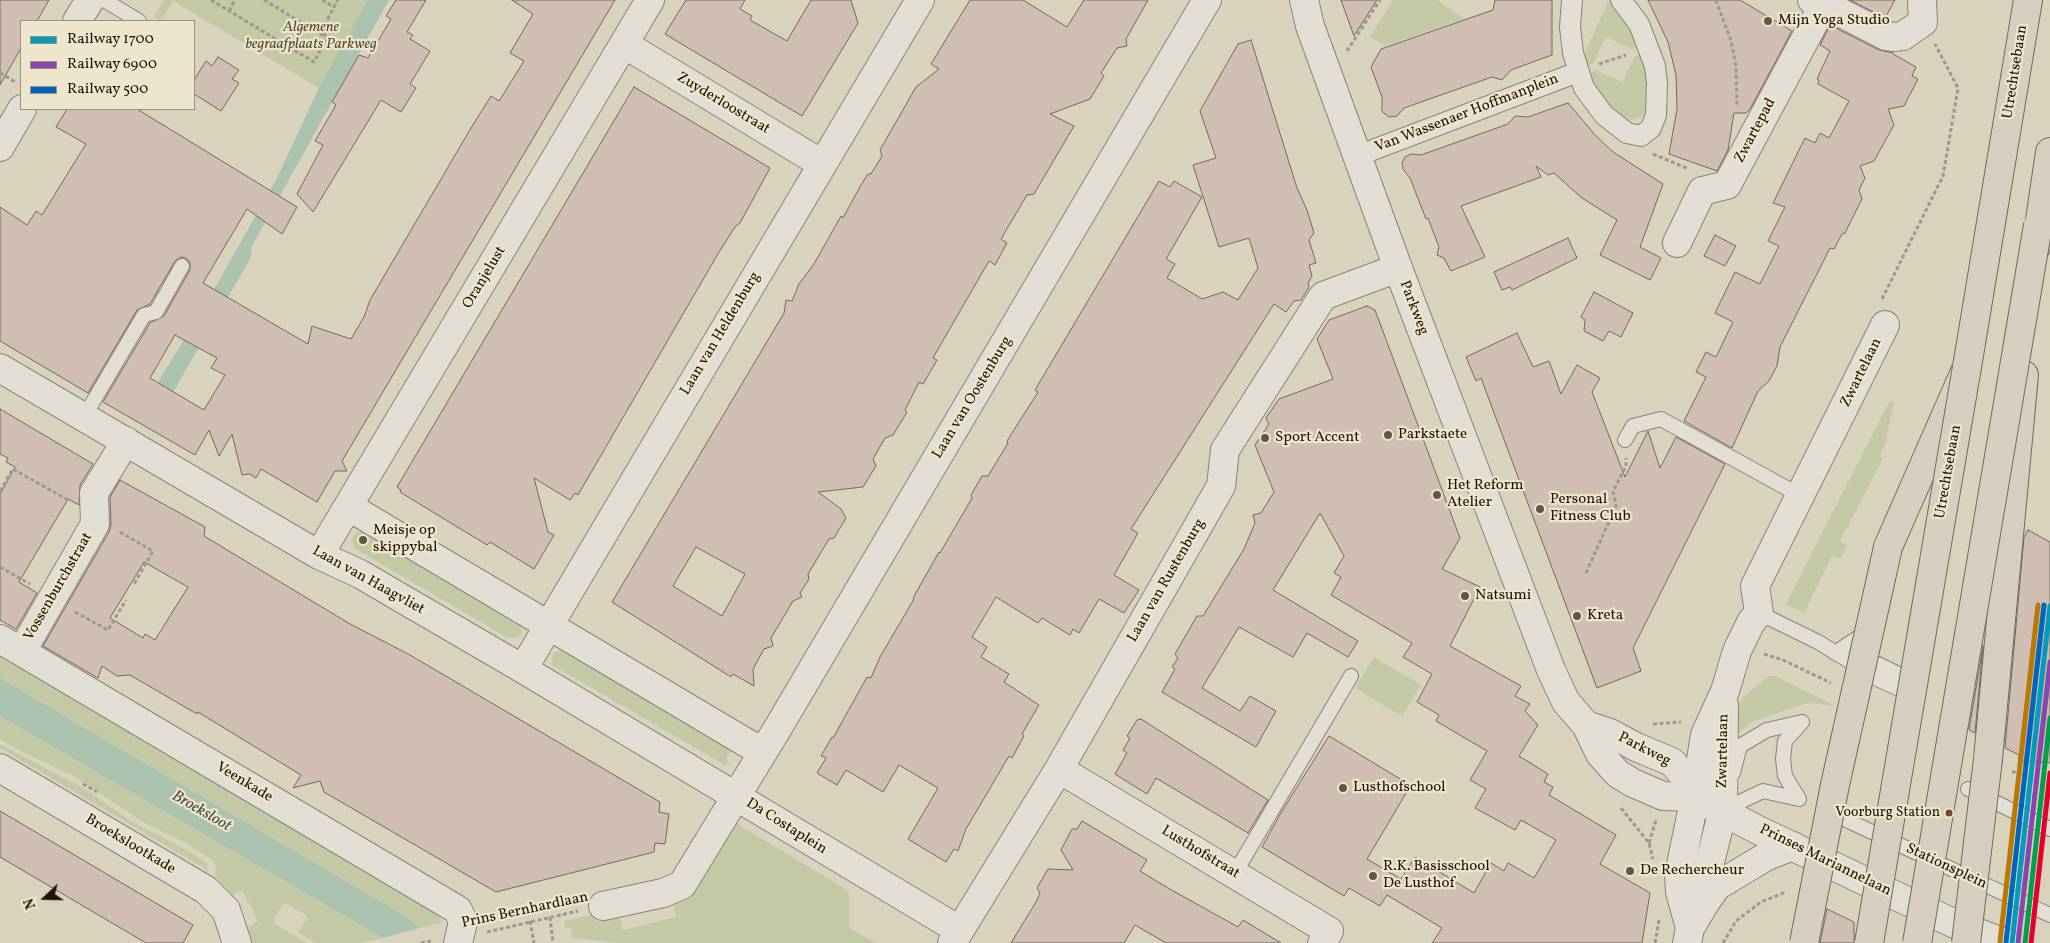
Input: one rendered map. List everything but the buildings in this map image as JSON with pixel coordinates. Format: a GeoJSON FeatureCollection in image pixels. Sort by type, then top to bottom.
{"type":"FeatureCollection","features":[{"type":"Feature","properties":{"kind":"highway","name":"Utrechtsebaan"},"geometry":{"type":"LineString","coordinates":[[1869,943],[2028,0]]}},
{"type":"Feature","properties":{"kind":"highway"},"geometry":{"type":"LineString","coordinates":[[1917,943],[2050,152]]}},
{"type":"Feature","properties":{"kind":"highway"},"geometry":{"type":"LineString","coordinates":[[1965,937],[1988,759],[2038,226]]}},
{"type":"Feature","properties":{"kind":"highway"},"geometry":{"type":"LineString","coordinates":[[1804,943],[1835,785],[1888,547],[1967,367]]}},
{"type":"Feature","properties":{"kind":"street"},"geometry":{"type":"LineString","coordinates":[[78,20],[90,0]]}},
{"type":"Feature","properties":{"kind":"street","name":"Oranjelust"},"geometry":{"type":"LineString","coordinates":[[319,555],[650,0]]}},
{"type":"Feature","properties":{"kind":"street","name":"Laan van Heldenburg"},"geometry":{"type":"LineString","coordinates":[[523,669],[920,0]]}},
{"type":"Feature","properties":{"kind":"street","name":"Laan van Oostenburg"},"geometry":{"type":"LineString","coordinates":[[735,795],[779,726],[1207,0]]}},
{"type":"Feature","properties":{"kind":"street","name":"Parkweg"},"geometry":{"type":"LineString","coordinates":[[1295,0],[1310,26]]}},
{"type":"Feature","properties":{"kind":"street","name":"Parkweg"},"geometry":{"type":"LineString","coordinates":[[1304,0],[1310,26],[1328,78],[1550,670],[1566,702],[1586,725],[1600,754],[1618,774],[1663,796],[1695,797],[1685,777],[1672,762],[1636,747],[1610,733],[1586,725]]}},
{"type":"Feature","properties":{"kind":"street","name":"Van Wassenaer Hoffmanplein"},"geometry":{"type":"LineString","coordinates":[[1572,0],[1570,27],[1572,53],[1584,88],[1604,115],[1627,133],[1641,136]]}},
{"type":"Feature","properties":{"kind":"street"},"geometry":{"type":"LineString","coordinates":[[1621,0],[1639,24],[1649,47],[1658,84],[1656,115],[1651,128],[1641,136]]}},
{"type":"Feature","properties":{"kind":"street","name":"Zwartepad"},"geometry":{"type":"LineString","coordinates":[[1727,185],[1818,2],[1886,36],[1903,36],[1922,11]]}},
{"type":"Feature","properties":{"kind":"street","name":"Zuyderloostraat"},"geometry":{"type":"LineString","coordinates":[[624,44],[822,164]]}},
{"type":"Feature","properties":{"kind":"street","name":"Van Wassenaer Hoffmanplein"},"geometry":{"type":"LineString","coordinates":[[1357,156],[1578,72]]}},
{"type":"Feature","properties":{"kind":"street"},"geometry":{"type":"LineString","coordinates":[[0,147],[21,110]]}},
{"type":"Feature","properties":{"kind":"street"},"geometry":{"type":"LineString","coordinates":[[1676,243],[1702,191],[1727,185]]}},
{"type":"Feature","properties":{"kind":"street","name":"Laan van Rustenburg"},"geometry":{"type":"LineString","coordinates":[[956,937],[1059,769],[1222,486],[1225,450],[1323,296],[1398,268]]}},
{"type":"Feature","properties":{"kind":"street","name":"Zwartelaan"},"geometry":{"type":"LineString","coordinates":[[1688,936],[1680,892],[1679,874],[1695,797],[1705,735],[1725,691],[1738,651],[1751,622],[1759,613],[1754,586],[1885,325]]}},
{"type":"Feature","properties":{"kind":"street","name":"Laan van Haagvliet"},"geometry":{"type":"LineString","coordinates":[[0,368],[319,555],[360,574],[735,795]]}},
{"type":"Feature","properties":{"kind":"street","name":"Vossenburchstraat"},"geometry":{"type":"LineString","coordinates":[[11,645],[54,596],[95,524],[94,493],[126,441]]}},
{"type":"Feature","properties":{"kind":"street"},"geometry":{"type":"LineString","coordinates":[[349,507],[762,752]]}},
{"type":"Feature","properties":{"kind":"street","name":"Veenkade"},"geometry":{"type":"LineString","coordinates":[[11,645],[458,910],[463,922],[460,940]]}},
{"type":"Feature","properties":{"kind":"street","name":"Zwartelaan"},"geometry":{"type":"LineString","coordinates":[[1704,903],[1705,882],[1723,810],[1725,691]]}},
{"type":"Feature","properties":{"kind":"street","name":"Broekslootkade"},"geometry":{"type":"LineString","coordinates":[[0,768],[206,890],[226,910],[237,943]]}},
{"type":"Feature","properties":{"kind":"street","name":"Lusthofstraat"},"geometry":{"type":"LineString","coordinates":[[1059,769],[1329,931],[1322,943]]}},
{"type":"Feature","properties":{"kind":"street","name":"Da Costaplein"},"geometry":{"type":"LineString","coordinates":[[603,906],[664,893],[682,885],[735,795],[750,807],[956,937]]}},
{"type":"Feature","properties":{"kind":"street","name":"Prinses Mariannelaan"},"geometry":{"type":"LineString","coordinates":[[1695,797],[1793,846],[1965,937],[2005,943]]}},
{"type":"Feature","properties":{"kind":"street"},"geometry":{"type":"LineString","coordinates":[[1688,936],[1704,903],[1717,886],[1767,856],[1793,846]]}},
{"type":"Feature","properties":{"kind":"lane"},"geometry":{"type":"LineString","coordinates":[[104,0],[137,20]]}},
{"type":"Feature","properties":{"kind":"lane"},"geometry":{"type":"LineString","coordinates":[[84,417],[144,315],[156,312],[182,266]]}},
{"type":"Feature","properties":{"kind":"lane"},"geometry":{"type":"LineString","coordinates":[[1625,440],[1633,426],[1661,419],[1800,496]]}},
{"type":"Feature","properties":{"kind":"lane"},"geometry":{"type":"LineString","coordinates":[[1759,613],[1818,642],[1854,664],[1864,673],[1909,687]]}},
{"type":"Feature","properties":{"kind":"lane"},"geometry":{"type":"LineString","coordinates":[[1835,653],[1875,626]]}},
{"type":"Feature","properties":{"kind":"lane"},"geometry":{"type":"LineString","coordinates":[[1235,873],[1351,676]]}},
{"type":"Feature","properties":{"kind":"lane"},"geometry":{"type":"LineString","coordinates":[[1802,722],[1786,741],[1783,759],[1785,776],[1799,799],[1763,791],[1723,810],[1740,746],[1766,730],[1802,722]]}},
{"type":"Feature","properties":{"kind":"lane"},"geometry":{"type":"LineString","coordinates":[[1968,789],[2050,829]]}},
{"type":"Feature","properties":{"kind":"lane","name":"Stationsplein"},"geometry":{"type":"LineString","coordinates":[[1842,818],[2050,916]]}},
{"type":"Feature","properties":{"kind":"path"},"geometry":{"type":"LineString","coordinates":[[211,0],[314,62],[327,38]]}},
{"type":"Feature","properties":{"kind":"path"},"geometry":{"type":"LineString","coordinates":[[229,11],[235,0]]}},
{"type":"Feature","properties":{"kind":"path"},"geometry":{"type":"LineString","coordinates":[[264,0],[327,38]]}},
{"type":"Feature","properties":{"kind":"path"},"geometry":{"type":"LineString","coordinates":[[322,0],[334,7]]}},
{"type":"Feature","properties":{"kind":"path"},"geometry":{"type":"LineString","coordinates":[[327,38],[322,29],[338,0]]}},
{"type":"Feature","properties":{"kind":"path"},"geometry":{"type":"LineString","coordinates":[[1328,78],[1380,0]]}},
{"type":"Feature","properties":{"kind":"path"},"geometry":{"type":"LineString","coordinates":[[1716,0],[1731,41],[1736,66],[1737,112]]}},
{"type":"Feature","properties":{"kind":"path","name":"Zwartelaan"},"geometry":{"type":"LineString","coordinates":[[1885,325],[1878,306],[1943,176],[1958,88],[1922,11]]}},
{"type":"Feature","properties":{"kind":"path"},"geometry":{"type":"LineString","coordinates":[[1578,72],[1649,47]]}},
{"type":"Feature","properties":{"kind":"path"},"geometry":{"type":"LineString","coordinates":[[0,73],[20,85]]}},
{"type":"Feature","properties":{"kind":"path"},"geometry":{"type":"LineString","coordinates":[[1641,136],[1644,148],[1654,155],[1727,185]]}},
{"type":"Feature","properties":{"kind":"path"},"geometry":{"type":"LineString","coordinates":[[1586,573],[1616,506],[1614,491],[1626,466],[1625,440]]}},
{"type":"Feature","properties":{"kind":"path"},"geometry":{"type":"LineString","coordinates":[[0,491],[1,486],[13,469],[68,500],[95,524],[106,523],[153,552],[134,584]]}},
{"type":"Feature","properties":{"kind":"path"},"geometry":{"type":"LineString","coordinates":[[0,567],[54,596],[60,603],[108,630],[126,600]]}},
{"type":"Feature","properties":{"kind":"path","name":"Parkweg"},"geometry":{"type":"LineString","coordinates":[[1644,723],[1682,722]]}},
{"type":"Feature","properties":{"kind":"path"},"geometry":{"type":"LineString","coordinates":[[2048,789],[2050,775]]}},
{"type":"Feature","properties":{"kind":"path"},"geometry":{"type":"LineString","coordinates":[[1723,943],[1736,921],[1761,902]]}},
{"type":"Feature","properties":{"kind":"path","name":"Prins Bernhardlaan"},"geometry":{"type":"LineString","coordinates":[[421,943],[460,940],[530,921],[603,906]]}},
{"type":"Feature","properties":{"kind":"path"},"geometry":{"type":"LineString","coordinates":[[550,917],[553,943]]}},
{"type":"Feature","properties":{"kind":"path"},"geometry":{"type":"LineString","coordinates":[[530,921],[534,943]]}},
{"type":"Feature","properties":{"kind":"green space","name":"Algemene begraafplaats Parkweg"},"geometry":{"type":"Polygon","coordinates":[[[164,0],[376,0],[319,88],[173,1],[162,20],[154,17],[164,0]]]}},
{"type":"Feature","properties":{"kind":"green space"},"geometry":{"type":"Polygon","coordinates":[[[1393,0],[1437,0],[1464,19],[1385,46],[1370,37],[1393,0]]]}},
{"type":"Feature","properties":{"kind":"green space"},"geometry":{"type":"Polygon","coordinates":[[[1609,0],[1621,12],[1640,47],[1632,49],[1606,37],[1593,63],[1585,67],[1583,57],[1609,0]]]}},
{"type":"Feature","properties":{"kind":"green space"},"geometry":{"type":"Polygon","coordinates":[[[1643,54],[1647,67],[1649,105],[1643,115],[1632,120],[1620,119],[1608,108],[1587,73],[1595,70],[1622,82],[1635,56],[1643,54]]]}},
{"type":"Feature","properties":{"kind":"green space"},"geometry":{"type":"Polygon","coordinates":[[[1890,400],[1894,402],[1885,445],[1879,456],[1883,458],[1840,541],[1847,545],[1840,559],[1832,556],[1804,613],[1786,604],[1890,400]]]}},
{"type":"Feature","properties":{"kind":"green space"},"geometry":{"type":"Polygon","coordinates":[[[362,531],[518,621],[522,633],[516,638],[508,638],[354,548],[352,541],[354,534],[362,531]]]}},
{"type":"Feature","properties":{"kind":"green space"},"geometry":{"type":"Polygon","coordinates":[[[563,649],[733,748],[726,759],[731,763],[725,765],[552,665],[553,653],[563,649]]]}},
{"type":"Feature","properties":{"kind":"green space"},"geometry":{"type":"Polygon","coordinates":[[[0,656],[439,914],[442,923],[420,928],[400,913],[0,678],[0,656]]]}},
{"type":"Feature","properties":{"kind":"green space"},"geometry":{"type":"Polygon","coordinates":[[[1374,657],[1421,685],[1402,716],[1355,688],[1374,657]]]}},
{"type":"Feature","properties":{"kind":"green space"},"geometry":{"type":"Polygon","coordinates":[[[1768,676],[1775,676],[1835,706],[1811,703],[1801,705],[1752,722],[1734,736],[1731,734],[1741,699],[1768,676]]]}},
{"type":"Feature","properties":{"kind":"green space"},"geometry":{"type":"Polygon","coordinates":[[[0,716],[383,938],[360,943],[316,943],[298,932],[307,919],[306,915],[285,903],[275,916],[273,923],[307,943],[252,943],[248,927],[258,921],[242,890],[233,895],[215,877],[216,868],[213,860],[184,842],[145,823],[72,775],[26,754],[0,739],[0,716]]]}},
{"type":"Feature","properties":{"kind":"green space"},"geometry":{"type":"Polygon","coordinates":[[[0,744],[89,791],[130,821],[187,850],[207,864],[208,873],[204,868],[0,748],[0,744]]]}},
{"type":"Feature","properties":{"kind":"green space"},"geometry":{"type":"Polygon","coordinates":[[[731,820],[849,891],[849,928],[876,943],[619,943],[572,938],[571,928],[565,928],[565,921],[594,914],[619,913],[623,930],[676,917],[672,900],[731,820]]]}},
{"type":"Feature","properties":{"kind":"water"},"geometry":{"type":"Polygon","coordinates":[[[368,0],[389,0],[252,246],[250,259],[161,413],[145,403],[204,307],[276,180],[319,88],[368,0]]]}},
{"type":"Feature","properties":{"kind":"water","name":"Broeksloot"},"geometry":{"type":"Polygon","coordinates":[[[0,678],[400,913],[420,928],[383,938],[0,716],[0,678]]]}},
{"type":"Feature","properties":{"kind":"rail line","name":"500"},"geometry":{"type":"LineString","coordinates":[[2006,942],[2044,605]]}},
{"type":"Feature","properties":{"kind":"rail line","name":"1700"},"geometry":{"type":"LineString","coordinates":[[2012,943],[2050,606]]}},
{"type":"Feature","properties":{"kind":"rail line","name":"6900"},"geometry":{"type":"LineString","coordinates":[[2018,943],[2050,662]]}},
{"type":"Feature","properties":{"kind":"transit line"},"geometry":{"type":"LineString","coordinates":[[2000,942],[2038,605]]}},
{"type":"Feature","properties":{"kind":"transit line"},"geometry":{"type":"LineString","coordinates":[[2025,943],[2050,718]]}},
{"type":"Feature","properties":{"kind":"transit line"},"geometry":{"type":"LineString","coordinates":[[2031,943],[2050,773]]}},
{"type":"Feature","properties":{"kind":"place","name":"Mijn Yoga Studio"},"geometry":{"type":"Point","coordinates":[1768,21]}},
{"type":"Feature","properties":{"kind":"place","name":"Parkstaete"},"geometry":{"type":"Point","coordinates":[1388,435]}},
{"type":"Feature","properties":{"kind":"place","name":"Sport Accent"},"geometry":{"type":"Point","coordinates":[1265,438]}},
{"type":"Feature","properties":{"kind":"place","name":"Het Reform Atelier"},"geometry":{"type":"Point","coordinates":[1437,495]}},
{"type":"Feature","properties":{"kind":"place","name":"Personal Fitness Club"},"geometry":{"type":"Point","coordinates":[1540,509]}},
{"type":"Feature","properties":{"kind":"place","name":"Meisje op skippybal"},"geometry":{"type":"Point","coordinates":[363,540]}},
{"type":"Feature","properties":{"kind":"place","name":"Natsumi"},"geometry":{"type":"Point","coordinates":[1465,596]}},
{"type":"Feature","properties":{"kind":"place","name":"Kreta"},"geometry":{"type":"Point","coordinates":[1577,616]}},
{"type":"Feature","properties":{"kind":"place","name":"Lusthofschool"},"geometry":{"type":"Point","coordinates":[1343,788]}},
{"type":"Feature","properties":{"kind":"place","name":"Voorburg Station"},"geometry":{"type":"Point","coordinates":[1949,813]}},
{"type":"Feature","properties":{"kind":"place","name":"De Rechercheur"},"geometry":{"type":"Point","coordinates":[1630,871]}},
{"type":"Feature","properties":{"kind":"place","name":"R.K. Basisschool De Lusthof"},"geometry":{"type":"Point","coordinates":[1373,876]}}]}
